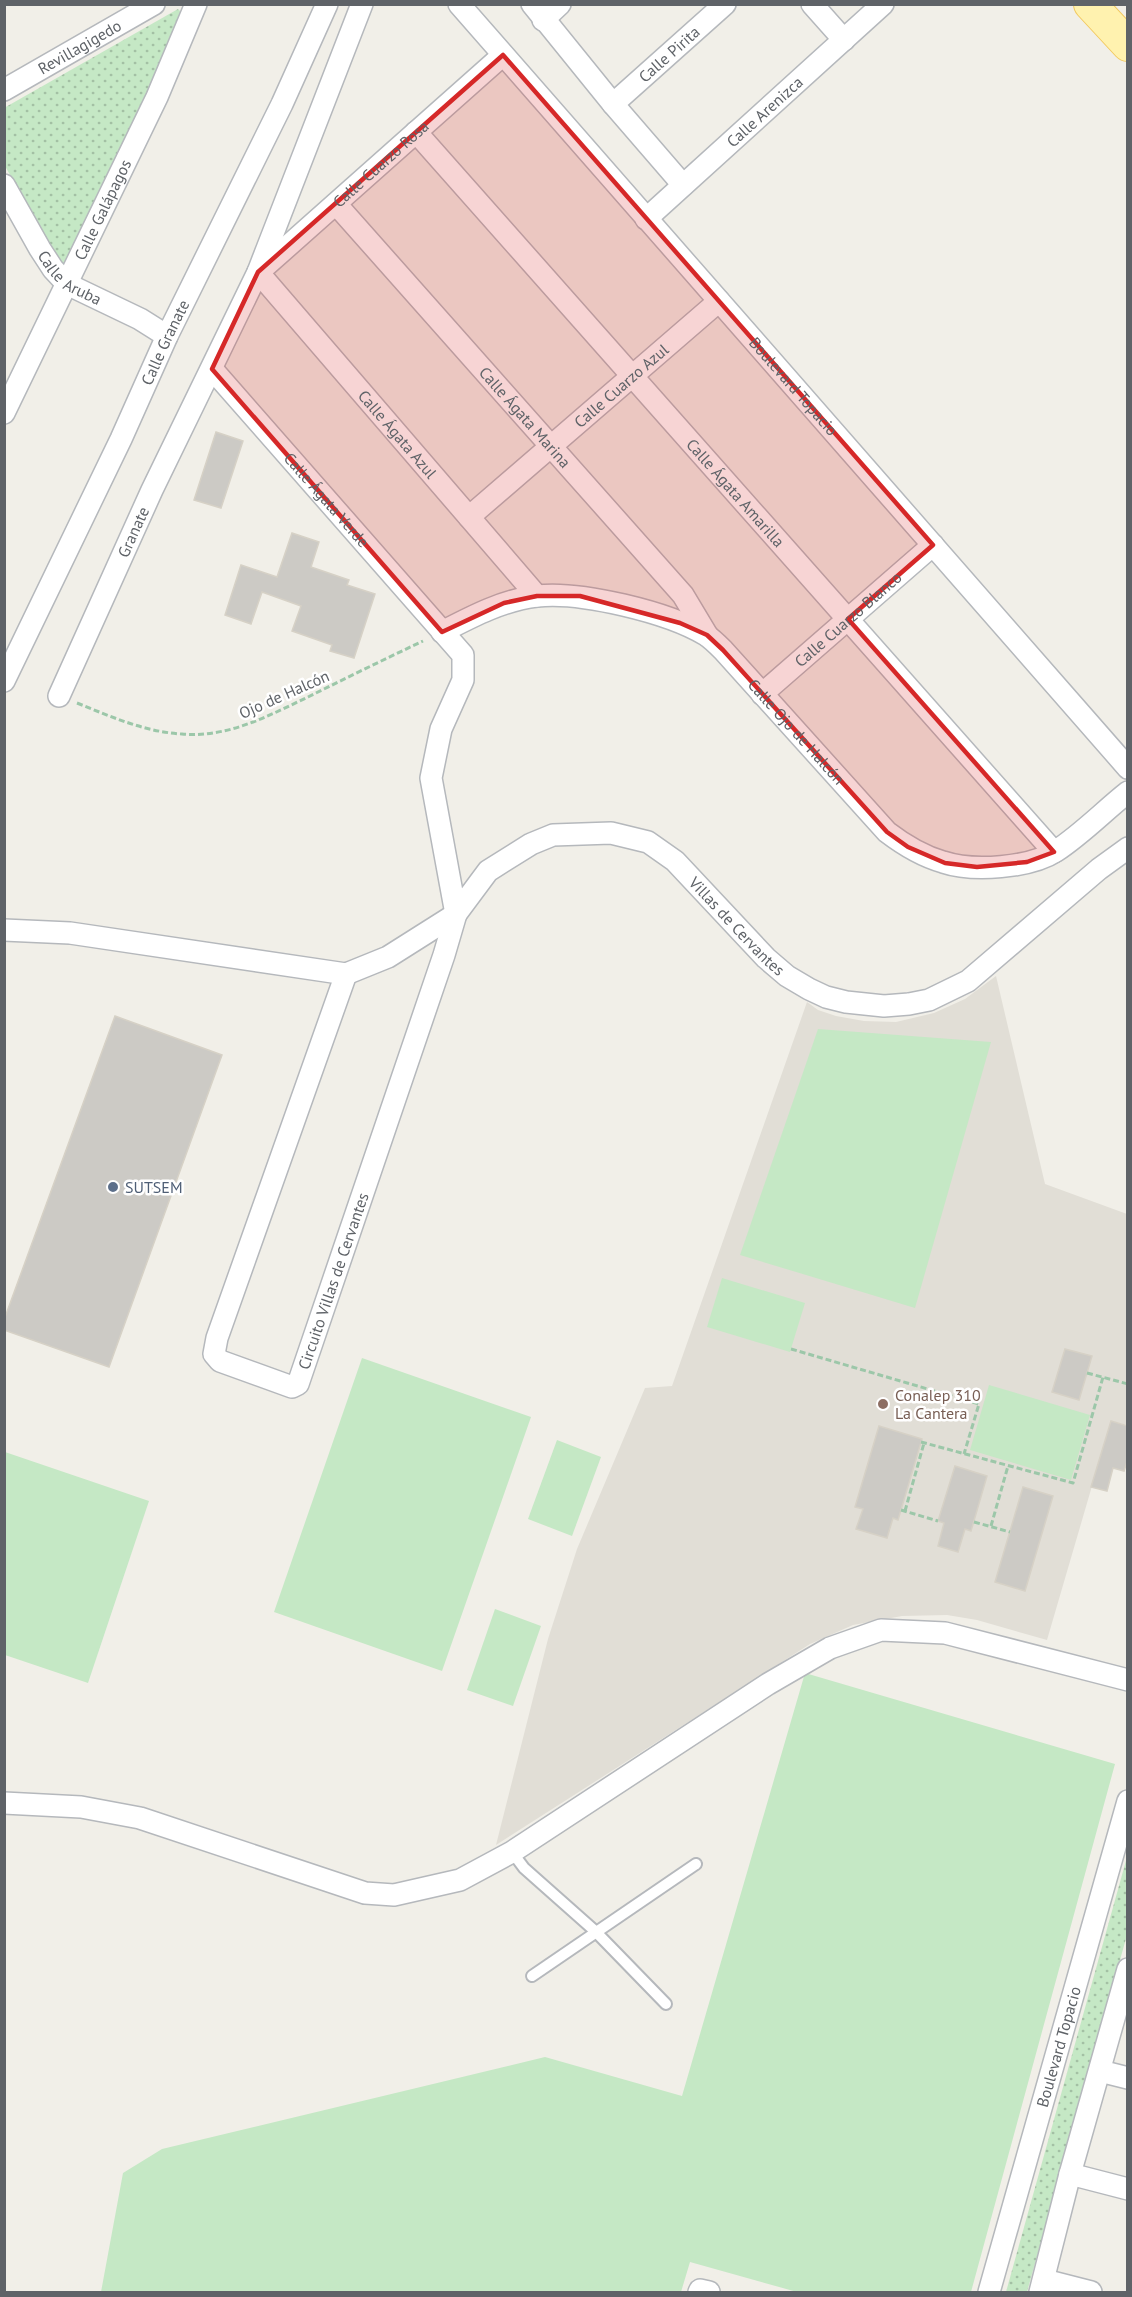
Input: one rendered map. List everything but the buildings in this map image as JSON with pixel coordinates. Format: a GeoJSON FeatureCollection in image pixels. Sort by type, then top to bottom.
{"type":"FeatureCollection","features":[{"type":"Feature","properties":{"kind":"main road"},"geometry":{"type":"LineString","coordinates":[[1090,4],[1128,45]]}},
{"type":"Feature","properties":{"kind":"street","name":"Revillagigedo"},"geometry":{"type":"LineString","coordinates":[[4,90],[154,4]]}},
{"type":"Feature","properties":{"kind":"street","name":"Calle Galápagos"},"geometry":{"type":"LineString","coordinates":[[5,412],[157,97],[196,4]]}},
{"type":"Feature","properties":{"kind":"street","name":"Calle Granate"},"geometry":{"type":"LineString","coordinates":[[4,681],[111,460],[167,336],[277,114],[327,4]]}},
{"type":"Feature","properties":{"kind":"street"},"geometry":{"type":"LineString","coordinates":[[212,369],[258,272],[362,4]]}},
{"type":"Feature","properties":{"kind":"street","name":"Boulevard Topacio"},"geometry":{"type":"LineString","coordinates":[[459,4],[1128,768]]}},
{"type":"Feature","properties":{"kind":"street"},"geometry":{"type":"LineString","coordinates":[[560,4],[538,12],[683,185]]}},
{"type":"Feature","properties":{"kind":"street","name":"Calle Pirita"},"geometry":{"type":"LineString","coordinates":[[613,104],[725,4]]}},
{"type":"Feature","properties":{"kind":"street"},"geometry":{"type":"LineString","coordinates":[[812,4],[844,40]]}},
{"type":"Feature","properties":{"kind":"street","name":"Calle Arenizca"},"geometry":{"type":"LineString","coordinates":[[646,219],[883,4]]}},
{"type":"Feature","properties":{"kind":"street","name":"Calle Cuarzo Rosa"},"geometry":{"type":"LineString","coordinates":[[258,272],[503,55]]}},
{"type":"Feature","properties":{"kind":"street","name":"Calle Ágata Amarilla"},"geometry":{"type":"LineString","coordinates":[[416,132],[1054,852]]}},
{"type":"Feature","properties":{"kind":"street","name":"Calle Aruba"},"geometry":{"type":"LineString","coordinates":[[4,184],[40,249],[53,269],[67,284],[140,319],[167,336]]}},
{"type":"Feature","properties":{"kind":"street","name":"Calle Ágata Marina"},"geometry":{"type":"LineString","coordinates":[[336,204],[684,595],[706,635]]}},
{"type":"Feature","properties":{"kind":"street","name":"Calle Ágata Azul"},"geometry":{"type":"LineString","coordinates":[[258,272],[537,596]]}},
{"type":"Feature","properties":{"kind":"street","name":"Calle Cuarzo Azul"},"geometry":{"type":"LineString","coordinates":[[469,517],[719,301]]}},
{"type":"Feature","properties":{"kind":"street","name":"Calle Ágata Verde"},"geometry":{"type":"LineString","coordinates":[[212,369],[463,655],[463,680],[441,729],[431,778],[456,914]]}},
{"type":"Feature","properties":{"kind":"street","name":"Granate"},"geometry":{"type":"LineString","coordinates":[[59,696],[152,490],[212,369]]}},
{"type":"Feature","properties":{"kind":"street","name":"Calle Cuarzo Blanco"},"geometry":{"type":"LineString","coordinates":[[762,694],[933,545]]}},
{"type":"Feature","properties":{"kind":"street","name":"Calle Ojo de Halcón"},"geometry":{"type":"LineString","coordinates":[[442,632],[504,603],[537,596],[580,596],[614,603],[680,623],[706,635],[723,650],[886,831],[908,847],[945,863],[977,867],[1027,862],[1054,852],[1128,792]]}},
{"type":"Feature","properties":{"kind":"street","name":"Villas de Cervantes"},"geometry":{"type":"LineString","coordinates":[[346,974],[388,957],[456,914],[488,871],[531,844],[553,835],[611,833],[648,842],[675,861],[766,958],[787,976],[809,989],[826,998],[846,1002],[884,1006],[909,1004],[929,1000],[968,981],[1099,869],[1128,848]]}},
{"type":"Feature","properties":{"kind":"street","name":"Circuito Villas de Cervantes"},"geometry":{"type":"LineString","coordinates":[[346,974],[251,1236],[217,1338],[214,1354],[220,1361],[292,1387],[298,1384],[456,914]]}},
{"type":"Feature","properties":{"kind":"street"},"geometry":{"type":"LineString","coordinates":[[4,930],[70,933],[346,974]]}},
{"type":"Feature","properties":{"kind":"street"},"geometry":{"type":"LineString","coordinates":[[5,1803],[81,1807],[140,1818],[365,1893],[394,1895],[460,1880],[512,1852],[768,1684],[830,1648],[881,1630],[945,1633],[1128,1680]]}},
{"type":"Feature","properties":{"kind":"street","name":"Boulevard Topacio"},"geometry":{"type":"LineString","coordinates":[[989,2292],[1128,1801]]}},
{"type":"Feature","properties":{"kind":"street"},"geometry":{"type":"LineString","coordinates":[[1091,2292],[1042,2286],[1070,2174],[1127,1969]]}},
{"type":"Feature","properties":{"kind":"street"},"geometry":{"type":"LineString","coordinates":[[1100,2071],[1128,2078]]}},
{"type":"Feature","properties":{"kind":"street"},"geometry":{"type":"LineString","coordinates":[[1070,2174],[1128,2189]]}},
{"type":"Feature","properties":{"kind":"lane"},"geometry":{"type":"LineString","coordinates":[[4,1797],[5,1803]]}},
{"type":"Feature","properties":{"kind":"lane"},"geometry":{"type":"LineString","coordinates":[[512,1852],[524,1868],[595,1931],[666,2004]]}},
{"type":"Feature","properties":{"kind":"lane"},"geometry":{"type":"LineString","coordinates":[[532,1976],[696,1864]]}},
{"type":"Feature","properties":{"kind":"path","name":"Ojo de Halcón"},"geometry":{"type":"LineString","coordinates":[[59,696],[154,731],[184,734],[228,731],[280,711],[442,632]]}},
{"type":"Feature","properties":{"kind":"path"},"geometry":{"type":"LineString","coordinates":[[791,1349],[979,1404],[964,1454]]}},
{"type":"Feature","properties":{"kind":"path"},"geometry":{"type":"LineString","coordinates":[[1087,1373],[1128,1384]]}},
{"type":"Feature","properties":{"kind":"path"},"geometry":{"type":"LineString","coordinates":[[938,1521],[903,1511],[923,1442],[1073,1483],[1102,1377]]}},
{"type":"Feature","properties":{"kind":"path"},"geometry":{"type":"LineString","coordinates":[[991,1527],[1008,1466]]}},
{"type":"Feature","properties":{"kind":"path"},"geometry":{"type":"LineString","coordinates":[[974,1522],[1010,1532]]}},
{"type":"Feature","properties":{"kind":"highlighted area"},"geometry":{"type":"Polygon","coordinates":[[[503,55],[933,545],[848,619],[1054,852],[1027,862],[977,867],[945,863],[908,847],[887,832],[723,650],[707,635],[680,623],[580,596],[537,596],[504,603],[442,632],[212,369],[258,272],[503,55]]]}},
{"type":"Feature","properties":{"kind":"shaded area","name":"Conalep 310 La Cantera"},"geometry":{"type":"Polygon","coordinates":[[[996,976],[1045,1184],[1127,1214],[1127,1425],[1111,1421],[1047,1640],[977,1620],[947,1615],[902,1616],[853,1625],[810,1644],[496,1845],[548,1639],[577,1549],[645,1388],[672,1386],[807,1002],[818,1010],[836,1016],[864,1021],[896,1022],[934,1013],[965,999],[996,976]]]}},
{"type":"Feature","properties":{"kind":"green space"},"geometry":{"type":"Polygon","coordinates":[[[178,9],[184,15],[67,263],[60,263],[5,166],[4,108],[178,9]]]}},
{"type":"Feature","properties":{"kind":"green space"},"geometry":{"type":"Polygon","coordinates":[[[818,1029],[991,1042],[915,1308],[740,1255],[818,1029]]]}},
{"type":"Feature","properties":{"kind":"green space"},"geometry":{"type":"Polygon","coordinates":[[[722,1278],[805,1303],[790,1352],[707,1327],[722,1278]]]}},
{"type":"Feature","properties":{"kind":"green space"},"geometry":{"type":"Polygon","coordinates":[[[362,1358],[531,1417],[442,1671],[274,1612],[362,1358]]]}},
{"type":"Feature","properties":{"kind":"green space"},"geometry":{"type":"Polygon","coordinates":[[[989,1385],[1090,1415],[1071,1480],[970,1450],[989,1385]]]}},
{"type":"Feature","properties":{"kind":"green space"},"geometry":{"type":"Polygon","coordinates":[[[557,1440],[601,1457],[572,1536],[528,1519],[557,1440]]]}},
{"type":"Feature","properties":{"kind":"green space"},"geometry":{"type":"Polygon","coordinates":[[[5,1452],[149,1501],[88,1683],[5,1655],[5,1452]]]}},
{"type":"Feature","properties":{"kind":"green space"},"geometry":{"type":"Polygon","coordinates":[[[495,1609],[541,1626],[513,1706],[467,1690],[495,1609]]]}},
{"type":"Feature","properties":{"kind":"green space"},"geometry":{"type":"Polygon","coordinates":[[[805,1673],[1115,1764],[971,2292],[797,2292],[690,2262],[681,2292],[101,2292],[123,2173],[162,2149],[545,2057],[682,2096],[805,1673]]]}},
{"type":"Feature","properties":{"kind":"green space"},"geometry":{"type":"Polygon","coordinates":[[[1127,1857],[1127,1935],[1027,2292],[1006,2292],[1127,1857]]]}},
{"type":"Feature","properties":{"kind":"place","name":"SUTSEM"},"geometry":{"type":"Point","coordinates":[113,1187]}},
{"type":"Feature","properties":{"kind":"place","name":"Conalep 310 La Cantera"},"geometry":{"type":"Point","coordinates":[883,1404]}}]}
